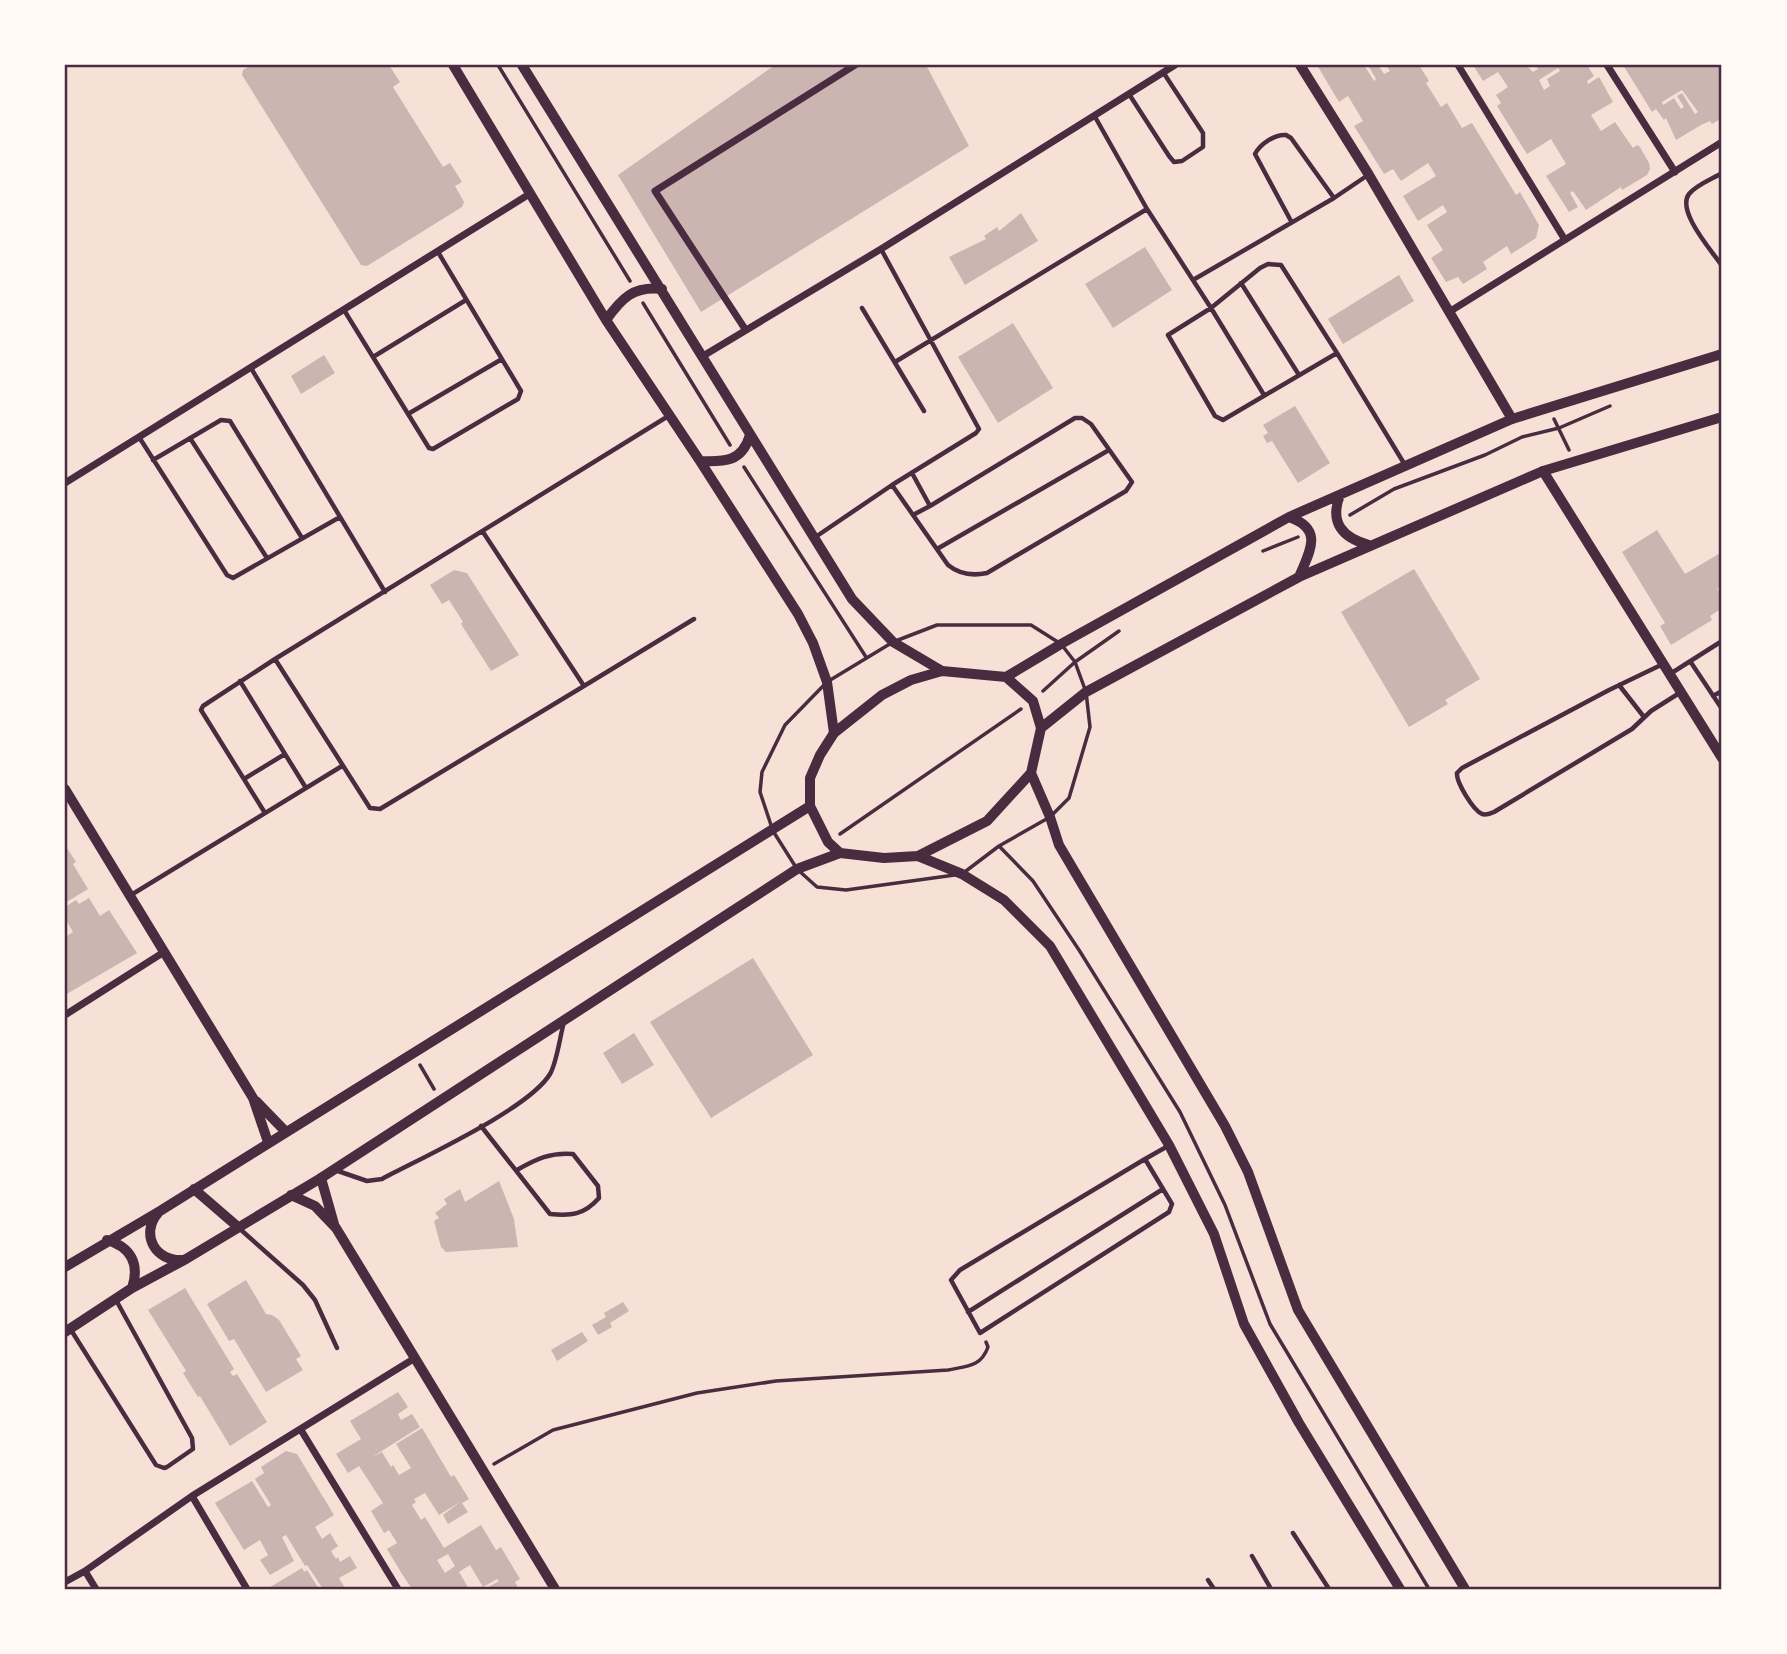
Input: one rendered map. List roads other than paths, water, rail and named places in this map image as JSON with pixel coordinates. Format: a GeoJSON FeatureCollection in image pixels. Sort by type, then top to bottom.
{"type":"FeatureCollection","features":[{"type":"Feature","properties":{"kind":"main road"},"geometry":{"type":"LineString","coordinates":[[1006,677],[1289,517],[1512,419],[1722,354]]}},
{"type":"Feature","properties":{"kind":"main road"},"geometry":{"type":"LineString","coordinates":[[1041,729],[1086,692],[1299,577],[1543,471],[1722,417]]}},
{"type":"Feature","properties":{"kind":"main road"},"geometry":{"type":"LineString","coordinates":[[1340,495],[1336,505],[1338,522],[1347,537],[1369,545]]}},
{"type":"Feature","properties":{"kind":"main road"},"geometry":{"type":"LineString","coordinates":[[1289,517],[1305,525],[1310,533],[1311,548],[1299,577]]}},
{"type":"Feature","properties":{"kind":"main road"},"geometry":{"type":"LineString","coordinates":[[68,1331],[132,1288],[186,1259],[334,1170],[797,869],[840,853],[884,858],[918,856],[987,821],[1031,773],[1041,729],[1033,701],[1006,677],[942,671],[911,680],[882,695],[834,733],[810,778],[810,806],[828,842],[840,853]]}},
{"type":"Feature","properties":{"kind":"main road"},"geometry":{"type":"LineString","coordinates":[[1031,773],[1059,845],[1225,1126],[1248,1172],[1298,1310],[1465,1589]]}},
{"type":"Feature","properties":{"kind":"main road"},"geometry":{"type":"LineString","coordinates":[[65,1267],[810,806]]}},
{"type":"Feature","properties":{"kind":"main road"},"geometry":{"type":"LineString","coordinates":[[918,856],[962,874],[1004,900],[1050,946],[1169,1145],[1213,1234],[1244,1324],[1299,1423],[1400,1589]]}},
{"type":"Feature","properties":{"kind":"main road"},"geometry":{"type":"LineString","coordinates":[[194,1189],[238,1227]]}},
{"type":"Feature","properties":{"kind":"main road"},"geometry":{"type":"LineString","coordinates":[[160,1210],[149,1229],[150,1240],[164,1257],[186,1259]]}},
{"type":"Feature","properties":{"kind":"main road"},"geometry":{"type":"LineString","coordinates":[[107,1240],[119,1243],[129,1252],[135,1263],[136,1276],[132,1288]]}},
{"type":"Feature","properties":{"kind":"street"},"geometry":{"type":"LineString","coordinates":[[453,65],[606,320],[798,614],[813,643],[827,682],[834,733]]}},
{"type":"Feature","properties":{"kind":"street"},"geometry":{"type":"LineString","coordinates":[[522,65],[852,599],[893,642],[942,671]]}},
{"type":"Feature","properties":{"kind":"street"},"geometry":{"type":"LineString","coordinates":[[745,330],[655,191],[855,65]]}},
{"type":"Feature","properties":{"kind":"street"},"geometry":{"type":"LineString","coordinates":[[702,356],[881,249],[1175,65]]}},
{"type":"Feature","properties":{"kind":"street"},"geometry":{"type":"LineString","coordinates":[[1300,65],[1369,175],[1512,419]]}},
{"type":"Feature","properties":{"kind":"street"},"geometry":{"type":"LineString","coordinates":[[1458,65],[1564,240]]}},
{"type":"Feature","properties":{"kind":"street"},"geometry":{"type":"LineString","coordinates":[[1607,65],[1675,172]]}},
{"type":"Feature","properties":{"kind":"street"},"geometry":{"type":"LineString","coordinates":[[1450,312],[1722,142]]}},
{"type":"Feature","properties":{"kind":"street"},"geometry":{"type":"LineString","coordinates":[[65,483],[531,193]]}},
{"type":"Feature","properties":{"kind":"street"},"geometry":{"type":"LineString","coordinates":[[606,320],[620,301],[636,291],[662,289]]}},
{"type":"Feature","properties":{"kind":"street"},"geometry":{"type":"LineString","coordinates":[[700,461],[727,460],[737,456],[744,451],[750,435]]}},
{"type":"Feature","properties":{"kind":"street"},"geometry":{"type":"LineString","coordinates":[[1543,471],[1722,758]]}},
{"type":"Feature","properties":{"kind":"street"},"geometry":{"type":"LineString","coordinates":[[65,789],[253,1098],[268,1142]]}},
{"type":"Feature","properties":{"kind":"street"},"geometry":{"type":"LineString","coordinates":[[65,1015],[164,952]]}},
{"type":"Feature","properties":{"kind":"street"},"geometry":{"type":"LineString","coordinates":[[253,1098],[285,1131]]}},
{"type":"Feature","properties":{"kind":"street"},"geometry":{"type":"LineString","coordinates":[[321,1178],[336,1228]]}},
{"type":"Feature","properties":{"kind":"street"},"geometry":{"type":"LineString","coordinates":[[291,1195],[315,1206],[336,1228],[555,1589]]}},
{"type":"Feature","properties":{"kind":"street"},"geometry":{"type":"LineString","coordinates":[[65,1581],[192,1496],[415,1358]]}},
{"type":"Feature","properties":{"kind":"street"},"geometry":{"type":"LineString","coordinates":[[301,1430],[398,1589]]}},
{"type":"Feature","properties":{"kind":"street"},"geometry":{"type":"LineString","coordinates":[[192,1496],[247,1589]]}},
{"type":"Feature","properties":{"kind":"street"},"geometry":{"type":"LineString","coordinates":[[85,1570],[96,1589]]}},
{"type":"Feature","properties":{"kind":"lane"},"geometry":{"type":"LineString","coordinates":[[1128,94],[1169,156],[1174,162],[1182,161],[1203,147],[1203,133],[1163,72]]}},
{"type":"Feature","properties":{"kind":"lane"},"geometry":{"type":"LineString","coordinates":[[1094,115],[1147,209],[1264,395]]}},
{"type":"Feature","properties":{"kind":"lane"},"geometry":{"type":"LineString","coordinates":[[1291,221],[1255,158],[1256,150],[1276,136],[1286,135],[1291,138],[1334,198]]}},
{"type":"Feature","properties":{"kind":"lane"},"geometry":{"type":"LineString","coordinates":[[1722,184],[1720,174],[1688,194],[1686,214],[1722,266]]}},
{"type":"Feature","properties":{"kind":"lane"},"geometry":{"type":"LineString","coordinates":[[1193,280],[1369,175]]}},
{"type":"Feature","properties":{"kind":"lane"},"geometry":{"type":"LineString","coordinates":[[895,362],[1147,209]]}},
{"type":"Feature","properties":{"kind":"lane"},"geometry":{"type":"LineString","coordinates":[[813,538],[979,429],[881,249]]}},
{"type":"Feature","properties":{"kind":"lane"},"geometry":{"type":"LineString","coordinates":[[344,310],[429,448],[433,449],[518,398],[521,391],[438,251]]}},
{"type":"Feature","properties":{"kind":"lane"},"geometry":{"type":"LineString","coordinates":[[1337,353],[1229,418],[1219,419],[1168,335],[1211,308],[1268,264],[1281,265],[1337,353],[1405,466]]}},
{"type":"Feature","properties":{"kind":"lane"},"geometry":{"type":"LineString","coordinates":[[1241,283],[1299,375]]}},
{"type":"Feature","properties":{"kind":"lane"},"geometry":{"type":"LineString","coordinates":[[373,357],[466,300]]}},
{"type":"Feature","properties":{"kind":"lane"},"geometry":{"type":"LineString","coordinates":[[862,308],[924,411]]}},
{"type":"Feature","properties":{"kind":"lane"},"geometry":{"type":"LineString","coordinates":[[408,414],[502,359]]}},
{"type":"Feature","properties":{"kind":"lane"},"geometry":{"type":"LineString","coordinates":[[251,368],[384,592]]}},
{"type":"Feature","properties":{"kind":"lane"},"geometry":{"type":"LineString","coordinates":[[265,813],[201,710],[203,706],[670,415]]}},
{"type":"Feature","properties":{"kind":"lane"},"geometry":{"type":"LineString","coordinates":[[892,485],[913,515],[937,549],[948,565],[958,572],[974,575],[987,573],[1129,489],[1131,480],[1087,420],[1075,418],[913,515]]}},
{"type":"Feature","properties":{"kind":"lane"},"geometry":{"type":"LineString","coordinates":[[153,460],[221,420],[230,421],[302,538]]}},
{"type":"Feature","properties":{"kind":"lane"},"geometry":{"type":"LineString","coordinates":[[139,437],[227,575],[233,578],[340,517]]}},
{"type":"Feature","properties":{"kind":"lane"},"geometry":{"type":"LineString","coordinates":[[190,438],[267,558]]}},
{"type":"Feature","properties":{"kind":"lane"},"geometry":{"type":"LineString","coordinates":[[937,549],[1110,450]]}},
{"type":"Feature","properties":{"kind":"lane"},"geometry":{"type":"LineString","coordinates":[[912,473],[930,506]]}},
{"type":"Feature","properties":{"kind":"lane"},"geometry":{"type":"LineString","coordinates":[[483,532],[584,686]]}},
{"type":"Feature","properties":{"kind":"lane"},"geometry":{"type":"LineString","coordinates":[[275,659],[364,802],[370,808],[380,809],[694,619]]}},
{"type":"Feature","properties":{"kind":"lane"},"geometry":{"type":"LineString","coordinates":[[1670,674],[1722,641]]}},
{"type":"Feature","properties":{"kind":"lane"},"geometry":{"type":"LineString","coordinates":[[1690,661],[1722,709]]}},
{"type":"Feature","properties":{"kind":"lane"},"geometry":{"type":"LineString","coordinates":[[1663,664],[1462,768],[1457,773],[1459,784],[1479,812],[1486,815],[1494,812],[1632,729],[1644,717],[1681,691]]}},
{"type":"Feature","properties":{"kind":"lane"},"geometry":{"type":"LineString","coordinates":[[240,681],[306,788]]}},
{"type":"Feature","properties":{"kind":"lane"},"geometry":{"type":"LineString","coordinates":[[1619,685],[1644,717]]}},
{"type":"Feature","properties":{"kind":"lane"},"geometry":{"type":"LineString","coordinates":[[1713,696],[1722,691]]}},
{"type":"Feature","properties":{"kind":"lane"},"geometry":{"type":"LineString","coordinates":[[244,779],[285,754]]}},
{"type":"Feature","properties":{"kind":"lane"},"geometry":{"type":"LineString","coordinates":[[131,895],[342,766]]}},
{"type":"Feature","properties":{"kind":"lane"},"geometry":{"type":"LineString","coordinates":[[334,1170],[367,1181],[382,1179],[481,1126],[526,1098],[551,1073],[564,1020]]}},
{"type":"Feature","properties":{"kind":"lane"},"geometry":{"type":"LineString","coordinates":[[481,1126],[550,1213],[570,1216],[588,1210],[599,1198],[598,1186],[573,1154],[558,1153],[541,1157],[517,1170]]}},
{"type":"Feature","properties":{"kind":"lane"},"geometry":{"type":"LineString","coordinates":[[1145,1159],[1172,1204],[1169,1212],[980,1333],[951,1280],[954,1274],[1145,1159],[1169,1145]]}},
{"type":"Feature","properties":{"kind":"lane"},"geometry":{"type":"LineString","coordinates":[[968,1312],[1163,1189]]}},
{"type":"Feature","properties":{"kind":"lane"},"geometry":{"type":"LineString","coordinates":[[238,1227],[303,1285],[315,1300],[337,1348]]}},
{"type":"Feature","properties":{"kind":"lane"},"geometry":{"type":"LineString","coordinates":[[68,1331],[156,1465],[167,1467],[192,1449],[192,1438],[116,1300]]}},
{"type":"Feature","properties":{"kind":"lane"},"geometry":{"type":"LineString","coordinates":[[1293,1533],[1329,1589]]}},
{"type":"Feature","properties":{"kind":"lane"},"geometry":{"type":"LineString","coordinates":[[1252,1556],[1272,1589]]}},
{"type":"Feature","properties":{"kind":"lane"},"geometry":{"type":"LineString","coordinates":[[1208,1580],[1214,1589]]}}]}
